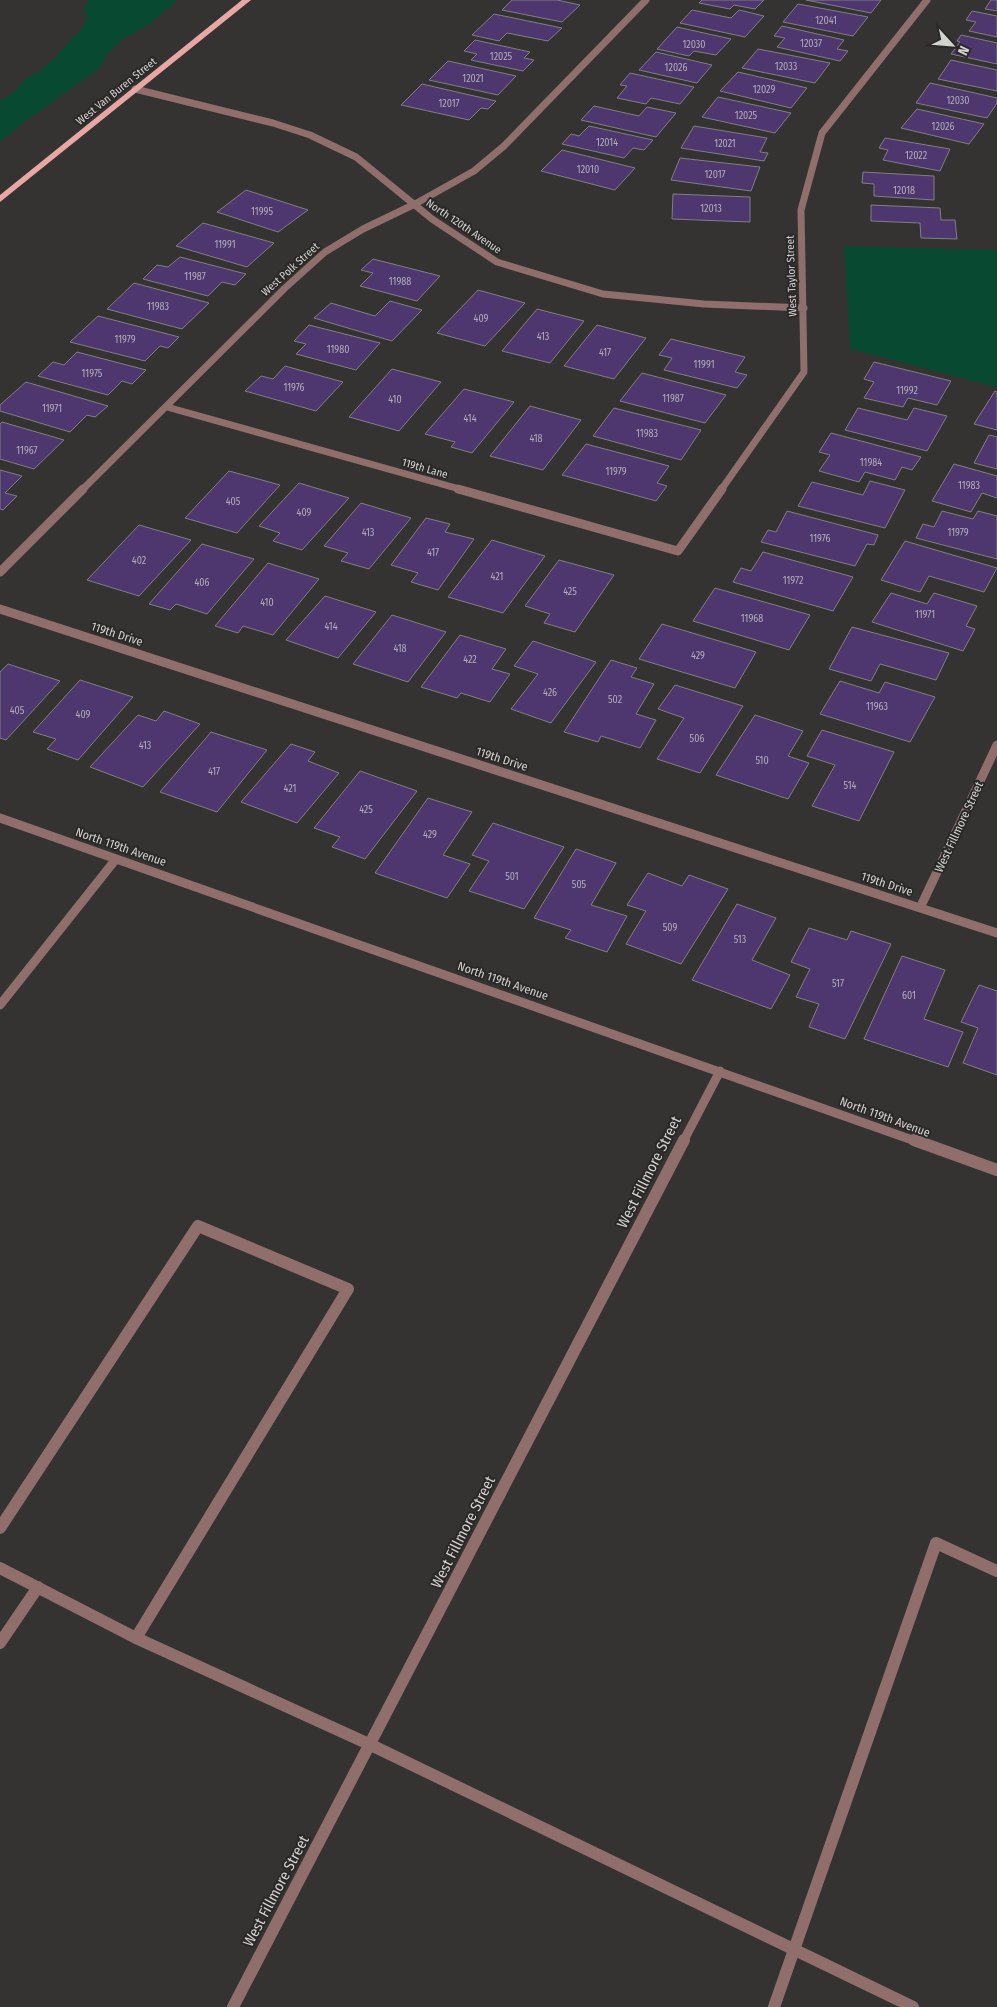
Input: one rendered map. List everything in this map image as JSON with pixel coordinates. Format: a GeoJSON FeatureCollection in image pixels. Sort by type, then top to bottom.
{"type":"FeatureCollection","features":[{"type":"Feature","properties":{"kind":"main road","name":"West Van Buren Street"},"geometry":{"type":"LineString","coordinates":[[0,199],[247,0]]}},
{"type":"Feature","properties":{"kind":"street","name":"West Polk Street"},"geometry":{"type":"LineString","coordinates":[[0,572],[285,288],[325,252],[363,228],[415,204],[474,170],[504,146],[646,0]]}},
{"type":"Feature","properties":{"kind":"street","name":"West Taylor Street"},"geometry":{"type":"LineString","coordinates":[[678,551],[804,372],[801,210],[822,133],[927,0]]}},
{"type":"Feature","properties":{"kind":"street","name":"North 120th Avenue"},"geometry":{"type":"LineString","coordinates":[[135,89],[256,119],[310,135],[356,157],[432,220],[497,262],[602,294],[704,304],[804,308]]}},
{"type":"Feature","properties":{"kind":"street","name":"119th Lane"},"geometry":{"type":"LineString","coordinates":[[167,407],[678,551]]}},
{"type":"Feature","properties":{"kind":"street","name":"119th Drive"},"geometry":{"type":"LineString","coordinates":[[0,609],[997,933]]}},
{"type":"Feature","properties":{"kind":"street","name":"West Fillmore Street"},"geometry":{"type":"LineString","coordinates":[[920,908],[997,745]]}},
{"type":"Feature","properties":{"kind":"street","name":"North 119th Avenue"},"geometry":{"type":"LineString","coordinates":[[0,818],[997,1170]]}},
{"type":"Feature","properties":{"kind":"street"},"geometry":{"type":"LineString","coordinates":[[0,1005],[116,859]]}},
{"type":"Feature","properties":{"kind":"street","name":"West Fillmore Street"},"geometry":{"type":"LineString","coordinates":[[233,2007],[720,1071]]}},
{"type":"Feature","properties":{"kind":"street"},"geometry":{"type":"LineString","coordinates":[[0,1528],[198,1226],[348,1289],[136,1638]]}},
{"type":"Feature","properties":{"kind":"street"},"geometry":{"type":"LineString","coordinates":[[774,2007],[936,1543],[997,1571]]}},
{"type":"Feature","properties":{"kind":"street"},"geometry":{"type":"LineString","coordinates":[[0,1568],[136,1638],[371,1745],[913,2007]]}},
{"type":"Feature","properties":{"kind":"street"},"geometry":{"type":"LineString","coordinates":[[0,1643],[38,1588]]}},
{"type":"Feature","properties":{"kind":"green space"},"geometry":{"type":"Polygon","coordinates":[[[89,0],[177,0],[151,23],[122,40],[108,53],[99,69],[24,122],[0,142],[0,101],[13,93],[25,79],[40,71],[82,29],[87,18],[84,9],[89,0]]]}},
{"type":"Feature","properties":{"kind":"green space"},"geometry":{"type":"Polygon","coordinates":[[[844,246],[997,250],[997,387],[850,349],[844,246]]]}},
{"type":"Feature","properties":{"kind":"building"},"geometry":{"type":"Polygon","coordinates":[[[512,0],[557,0],[580,5],[562,22],[502,10],[512,0]]]}},
{"type":"Feature","properties":{"kind":"building"},"geometry":{"type":"Polygon","coordinates":[[[702,0],[764,0],[755,9],[734,5],[730,9],[699,3],[702,0]]]}},
{"type":"Feature","properties":{"kind":"building"},"geometry":{"type":"Polygon","coordinates":[[[806,0],[881,0],[871,13],[806,0]]]}},
{"type":"Feature","properties":{"kind":"building"},"geometry":{"type":"Polygon","coordinates":[[[991,0],[997,0],[997,11],[985,9],[991,0]]]}},
{"type":"Feature","properties":{"kind":"building"},"geometry":{"type":"Polygon","coordinates":[[[798,4],[868,17],[853,36],[783,22],[798,4]]]}},
{"type":"Feature","properties":{"kind":"building"},"geometry":{"type":"Polygon","coordinates":[[[692,10],[731,18],[739,10],[764,16],[745,37],[680,23],[692,10]]]}},
{"type":"Feature","properties":{"kind":"building"},"geometry":{"type":"Polygon","coordinates":[[[972,11],[997,16],[997,37],[969,31],[976,22],[966,20],[972,11]]]}},
{"type":"Feature","properties":{"kind":"building"},"geometry":{"type":"Polygon","coordinates":[[[494,14],[562,28],[548,41],[507,33],[499,41],[472,35],[494,14]]]}},
{"type":"Feature","properties":{"kind":"building"},"geometry":{"type":"Polygon","coordinates":[[[782,26],[844,40],[837,49],[848,51],[840,61],[777,47],[785,38],[774,36],[782,26]]]}},
{"type":"Feature","properties":{"kind":"building"},"geometry":{"type":"Polygon","coordinates":[[[677,27],[731,39],[716,55],[694,51],[689,56],[657,49],[677,27]]]}},
{"type":"Feature","properties":{"kind":"building"},"geometry":{"type":"Polygon","coordinates":[[[961,35],[997,43],[997,64],[951,54],[960,42],[957,41],[961,35]]]}},
{"type":"Feature","properties":{"kind":"building"},"geometry":{"type":"Polygon","coordinates":[[[475,40],[530,52],[524,58],[534,60],[523,71],[471,60],[477,54],[464,51],[475,40]]]}},
{"type":"Feature","properties":{"kind":"building"},"geometry":{"type":"Polygon","coordinates":[[[758,49],[830,63],[815,83],[742,68],[758,49]]]}},
{"type":"Feature","properties":{"kind":"building"},"geometry":{"type":"Polygon","coordinates":[[[656,52],[712,65],[697,83],[639,70],[656,52]]]}},
{"type":"Feature","properties":{"kind":"building"},"geometry":{"type":"Polygon","coordinates":[[[951,60],[997,70],[997,91],[938,79],[951,60]]]}},
{"type":"Feature","properties":{"kind":"building"},"geometry":{"type":"Polygon","coordinates":[[[448,61],[516,76],[498,95],[429,80],[448,61]]]}},
{"type":"Feature","properties":{"kind":"building"},"geometry":{"type":"Polygon","coordinates":[[[738,72],[807,88],[791,108],[720,91],[738,72]]]}},
{"type":"Feature","properties":{"kind":"building"},"geometry":{"type":"Polygon","coordinates":[[[630,73],[694,87],[680,104],[651,98],[646,104],[617,98],[627,86],[620,85],[630,73]]]}},
{"type":"Feature","properties":{"kind":"building"},"geometry":{"type":"Polygon","coordinates":[[[930,83],[997,98],[997,103],[987,118],[916,103],[930,83]]]}},
{"type":"Feature","properties":{"kind":"building"},"geometry":{"type":"Polygon","coordinates":[[[422,84],[496,101],[488,109],[481,108],[469,120],[401,105],[422,84]]]}},
{"type":"Feature","properties":{"kind":"building"},"geometry":{"type":"Polygon","coordinates":[[[718,97],[791,113],[775,133],[702,117],[718,97]]]}},
{"type":"Feature","properties":{"kind":"building"},"geometry":{"type":"Polygon","coordinates":[[[594,106],[639,116],[647,107],[676,113],[656,137],[581,120],[594,106]]]}},
{"type":"Feature","properties":{"kind":"building"},"geometry":{"type":"Polygon","coordinates":[[[917,109],[984,124],[969,144],[901,128],[917,109]]]}},
{"type":"Feature","properties":{"kind":"building"},"geometry":{"type":"Polygon","coordinates":[[[589,126],[653,140],[644,150],[633,148],[624,158],[562,144],[571,134],[579,136],[589,126]]]}},
{"type":"Feature","properties":{"kind":"building"},"geometry":{"type":"Polygon","coordinates":[[[694,126],[767,138],[760,152],[768,153],[764,161],[681,148],[694,126]]]}},
{"type":"Feature","properties":{"kind":"building"},"geometry":{"type":"Polygon","coordinates":[[[885,138],[950,149],[940,171],[883,160],[888,150],[879,148],[885,138]]]}},
{"type":"Feature","properties":{"kind":"building"},"geometry":{"type":"Polygon","coordinates":[[[562,150],[635,168],[615,190],[541,171],[562,150]]]}},
{"type":"Feature","properties":{"kind":"building"},"geometry":{"type":"Polygon","coordinates":[[[680,158],[760,167],[751,191],[671,180],[680,158]]]}},
{"type":"Feature","properties":{"kind":"building"},"geometry":{"type":"Polygon","coordinates":[[[863,172],[934,176],[934,200],[874,196],[874,184],[862,183],[863,172]]]}},
{"type":"Feature","properties":{"kind":"building"},"geometry":{"type":"Polygon","coordinates":[[[246,190],[308,210],[278,232],[217,212],[246,190]]]}},
{"type":"Feature","properties":{"kind":"building"},"geometry":{"type":"Polygon","coordinates":[[[673,194],[750,197],[750,222],[672,219],[673,194]]]}},
{"type":"Feature","properties":{"kind":"building"},"geometry":{"type":"Polygon","coordinates":[[[871,205],[940,208],[941,220],[955,220],[957,239],[921,238],[920,223],[871,221],[871,205]]]}},
{"type":"Feature","properties":{"kind":"building"},"geometry":{"type":"Polygon","coordinates":[[[203,223],[274,243],[247,267],[176,246],[203,223]]]}},
{"type":"Feature","properties":{"kind":"building"},"geometry":{"type":"Polygon","coordinates":[[[180,257],[246,274],[235,285],[222,282],[208,296],[143,279],[157,265],[168,267],[180,257]]]}},
{"type":"Feature","properties":{"kind":"building"},"geometry":{"type":"Polygon","coordinates":[[[373,259],[440,276],[417,301],[360,286],[373,273],[361,270],[373,259]]]}},
{"type":"Feature","properties":{"kind":"building"},"geometry":{"type":"Polygon","coordinates":[[[134,283],[209,303],[182,329],[107,309],[134,283]]]}},
{"type":"Feature","properties":{"kind":"building"},"geometry":{"type":"Polygon","coordinates":[[[478,290],[525,303],[485,346],[437,333],[478,290]]]}},
{"type":"Feature","properties":{"kind":"building"},"geometry":{"type":"Polygon","coordinates":[[[390,301],[422,310],[392,341],[314,318],[331,303],[375,316],[390,301]]]}},
{"type":"Feature","properties":{"kind":"building"},"geometry":{"type":"Polygon","coordinates":[[[537,309],[584,321],[550,363],[502,351],[537,309]]]}},
{"type":"Feature","properties":{"kind":"building"},"geometry":{"type":"Polygon","coordinates":[[[98,316],[179,337],[168,348],[160,346],[145,361],[70,342],[98,316]]]}},
{"type":"Feature","properties":{"kind":"building"},"geometry":{"type":"Polygon","coordinates":[[[309,325],[380,343],[356,370],[296,354],[306,344],[294,341],[309,325]]]}},
{"type":"Feature","properties":{"kind":"building"},"geometry":{"type":"Polygon","coordinates":[[[597,325],[646,338],[614,379],[564,366],[597,325]]]}},
{"type":"Feature","properties":{"kind":"building"},"geometry":{"type":"Polygon","coordinates":[[[671,339],[745,357],[735,372],[747,375],[737,388],[664,370],[672,358],[659,355],[671,339]]]}},
{"type":"Feature","properties":{"kind":"building"},"geometry":{"type":"Polygon","coordinates":[[[77,352],[146,370],[132,384],[122,381],[108,395],[38,376],[53,362],[64,365],[77,352]]]}},
{"type":"Feature","properties":{"kind":"building"},"geometry":{"type":"Polygon","coordinates":[[[874,362],[951,381],[937,405],[908,398],[903,407],[864,398],[874,382],[864,379],[874,362]]]}},
{"type":"Feature","properties":{"kind":"building"},"geometry":{"type":"Polygon","coordinates":[[[285,366],[343,382],[316,411],[245,391],[261,376],[273,379],[285,366]]]}},
{"type":"Feature","properties":{"kind":"building"},"geometry":{"type":"Polygon","coordinates":[[[392,369],[441,382],[399,431],[349,417],[392,369]]]}},
{"type":"Feature","properties":{"kind":"building"},"geometry":{"type":"Polygon","coordinates":[[[642,373],[726,395],[705,423],[620,401],[642,373]]]}},
{"type":"Feature","properties":{"kind":"building"},"geometry":{"type":"Polygon","coordinates":[[[26,382],[108,406],[95,417],[87,415],[70,432],[0,411],[0,405],[26,382]]]}},
{"type":"Feature","properties":{"kind":"building"},"geometry":{"type":"Polygon","coordinates":[[[464,389],[514,402],[472,453],[451,447],[455,442],[425,434],[464,389]]]}},
{"type":"Feature","properties":{"kind":"building"},"geometry":{"type":"Polygon","coordinates":[[[995,391],[997,392],[997,430],[974,424],[995,391]]]}},
{"type":"Feature","properties":{"kind":"building"},"geometry":{"type":"Polygon","coordinates":[[[530,406],[581,420],[543,470],[490,456],[530,406]]]}},
{"type":"Feature","properties":{"kind":"building"},"geometry":{"type":"Polygon","coordinates":[[[614,408],[701,430],[681,460],[593,436],[614,408]]]}},
{"type":"Feature","properties":{"kind":"building"},"geometry":{"type":"Polygon","coordinates":[[[858,408],[907,420],[914,408],[947,416],[927,451],[845,430],[858,408]]]}},
{"type":"Feature","properties":{"kind":"building"},"geometry":{"type":"Polygon","coordinates":[[[2,422],[64,440],[34,469],[0,459],[0,424],[2,422]]]}},
{"type":"Feature","properties":{"kind":"building"},"geometry":{"type":"Polygon","coordinates":[[[831,433],[921,457],[912,470],[902,467],[895,480],[865,472],[859,482],[819,471],[830,455],[819,452],[831,433]]]}},
{"type":"Feature","properties":{"kind":"building"},"geometry":{"type":"Polygon","coordinates":[[[989,435],[997,437],[997,469],[974,463],[989,435]]]}},
{"type":"Feature","properties":{"kind":"building"},"geometry":{"type":"Polygon","coordinates":[[[586,444],[669,466],[657,483],[667,486],[656,501],[562,475],[586,444]]]}},
{"type":"Feature","properties":{"kind":"building"},"geometry":{"type":"Polygon","coordinates":[[[954,464],[997,476],[997,498],[982,493],[971,512],[932,501],[954,464]]]}},
{"type":"Feature","properties":{"kind":"building"},"geometry":{"type":"Polygon","coordinates":[[[0,470],[22,476],[5,493],[17,496],[3,510],[0,509],[0,470]]]}},
{"type":"Feature","properties":{"kind":"building"},"geometry":{"type":"Polygon","coordinates":[[[229,471],[280,485],[237,533],[185,518],[229,471]]]}},
{"type":"Feature","properties":{"kind":"building"},"geometry":{"type":"Polygon","coordinates":[[[870,481],[905,490],[885,528],[798,506],[812,482],[863,495],[870,481]]]}},
{"type":"Feature","properties":{"kind":"building"},"geometry":{"type":"Polygon","coordinates":[[[299,483],[349,498],[302,550],[273,541],[280,533],[259,526],[299,483]]]}},
{"type":"Feature","properties":{"kind":"building"},"geometry":{"type":"Polygon","coordinates":[[[361,503],[411,518],[369,569],[341,561],[348,553],[324,546],[361,503]]]}},
{"type":"Feature","properties":{"kind":"building"},"geometry":{"type":"Polygon","coordinates":[[[787,511],[878,535],[874,545],[867,544],[855,566],[761,542],[768,530],[776,532],[787,511]]]}},
{"type":"Feature","properties":{"kind":"building"},"geometry":{"type":"Polygon","coordinates":[[[942,511],[973,519],[978,511],[997,516],[997,559],[916,538],[923,524],[934,527],[942,511]]]}},
{"type":"Feature","properties":{"kind":"building"},"geometry":{"type":"Polygon","coordinates":[[[426,518],[450,524],[445,532],[474,539],[438,590],[411,582],[418,573],[391,565],[426,518]]]}},
{"type":"Feature","properties":{"kind":"building"},"geometry":{"type":"Polygon","coordinates":[[[139,525],[191,540],[139,596],[87,580],[139,525]]]}},
{"type":"Feature","properties":{"kind":"building"},"geometry":{"type":"Polygon","coordinates":[[[492,540],[545,556],[503,613],[448,597],[492,540]]]}},
{"type":"Feature","properties":{"kind":"building"},"geometry":{"type":"Polygon","coordinates":[[[905,541],[997,568],[984,592],[929,576],[920,592],[881,580],[905,541]]]}},
{"type":"Feature","properties":{"kind":"building"},"geometry":{"type":"Polygon","coordinates":[[[202,544],[254,559],[207,614],[176,604],[170,610],[149,604],[202,544]]]}},
{"type":"Feature","properties":{"kind":"building"},"geometry":{"type":"Polygon","coordinates":[[[763,552],[853,577],[833,611],[733,582],[741,568],[751,571],[763,552]]]}},
{"type":"Feature","properties":{"kind":"building"},"geometry":{"type":"Polygon","coordinates":[[[559,560],[614,575],[575,632],[544,623],[550,614],[525,606],[559,560]]]}},
{"type":"Feature","properties":{"kind":"building"},"geometry":{"type":"Polygon","coordinates":[[[268,563],[319,579],[273,635],[243,626],[238,633],[215,626],[268,563]]]}},
{"type":"Feature","properties":{"kind":"building"},"geometry":{"type":"Polygon","coordinates":[[[715,588],[810,615],[789,650],[693,621],[715,588]]]}},
{"type":"Feature","properties":{"kind":"building"},"geometry":{"type":"Polygon","coordinates":[[[891,593],[927,604],[934,593],[977,606],[966,626],[975,629],[963,651],[872,622],[891,593]]]}},
{"type":"Feature","properties":{"kind":"building"},"geometry":{"type":"Polygon","coordinates":[[[325,596],[376,612],[338,658],[286,640],[325,596]]]}},
{"type":"Feature","properties":{"kind":"building"},"geometry":{"type":"Polygon","coordinates":[[[392,615],[446,632],[408,682],[353,664],[392,615]]]}},
{"type":"Feature","properties":{"kind":"building"},"geometry":{"type":"Polygon","coordinates":[[[662,624],[756,652],[735,688],[639,659],[662,624]]]}},
{"type":"Feature","properties":{"kind":"building"},"geometry":{"type":"Polygon","coordinates":[[[852,627],[949,653],[936,680],[880,664],[871,681],[829,669],[852,627]]]}},
{"type":"Feature","properties":{"kind":"building"},"geometry":{"type":"Polygon","coordinates":[[[460,635],[506,649],[492,669],[510,674],[490,702],[461,693],[457,698],[421,687],[460,635]]]}},
{"type":"Feature","properties":{"kind":"building"},"geometry":{"type":"Polygon","coordinates":[[[533,641],[596,662],[551,723],[511,709],[538,674],[514,666],[533,641]]]}},
{"type":"Feature","properties":{"kind":"building"},"geometry":{"type":"Polygon","coordinates":[[[611,660],[637,668],[631,677],[654,684],[636,714],[656,720],[640,748],[601,736],[598,742],[564,732],[611,660]]]}},
{"type":"Feature","properties":{"kind":"building"},"geometry":{"type":"Polygon","coordinates":[[[8,664],[60,681],[6,740],[0,738],[0,672],[8,664]]]}},
{"type":"Feature","properties":{"kind":"building"},"geometry":{"type":"Polygon","coordinates":[[[80,680],[133,697],[78,760],[47,749],[56,739],[33,732],[80,680]]]}},
{"type":"Feature","properties":{"kind":"building"},"geometry":{"type":"Polygon","coordinates":[[[840,681],[879,693],[885,682],[935,697],[910,742],[820,714],[840,681]]]}},
{"type":"Feature","properties":{"kind":"building"},"geometry":{"type":"Polygon","coordinates":[[[675,685],[743,706],[700,773],[657,759],[684,718],[658,709],[675,685]]]}},
{"type":"Feature","properties":{"kind":"building"},"geometry":{"type":"Polygon","coordinates":[[[164,711],[200,724],[143,787],[90,767],[138,715],[156,721],[164,711]]]}},
{"type":"Feature","properties":{"kind":"building"},"geometry":{"type":"Polygon","coordinates":[[[755,715],[803,731],[788,756],[809,763],[788,799],[716,775],[755,715]]]}},
{"type":"Feature","properties":{"kind":"building"},"geometry":{"type":"Polygon","coordinates":[[[822,730],[894,752],[859,821],[812,806],[835,765],[807,756],[822,730]]]}},
{"type":"Feature","properties":{"kind":"building"},"geometry":{"type":"Polygon","coordinates":[[[211,732],[267,750],[217,812],[160,792],[211,732]]]}},
{"type":"Feature","properties":{"kind":"building"},"geometry":{"type":"Polygon","coordinates":[[[291,744],[315,752],[308,761],[339,773],[297,823],[241,802],[291,744]]]}},
{"type":"Feature","properties":{"kind":"building"},"geometry":{"type":"Polygon","coordinates":[[[360,771],[417,791],[365,859],[332,847],[340,837],[314,828],[360,771]]]}},
{"type":"Feature","properties":{"kind":"building"},"geometry":{"type":"Polygon","coordinates":[[[428,798],[472,812],[443,855],[470,864],[447,898],[375,873],[428,798]]]}},
{"type":"Feature","properties":{"kind":"building"},"geometry":{"type":"Polygon","coordinates":[[[493,823],[564,847],[524,909],[469,891],[489,861],[472,855],[493,823]]]}},
{"type":"Feature","properties":{"kind":"building"},"geometry":{"type":"Polygon","coordinates":[[[576,849],[616,863],[591,905],[627,916],[607,952],[565,938],[571,930],[534,918],[576,849]]]}},
{"type":"Feature","properties":{"kind":"building"},"geometry":{"type":"Polygon","coordinates":[[[648,873],[682,886],[689,875],[728,889],[681,964],[626,944],[646,911],[627,905],[648,873]]]}},
{"type":"Feature","properties":{"kind":"building"},"geometry":{"type":"Polygon","coordinates":[[[737,904],[776,918],[752,960],[790,975],[771,1009],[692,980],[737,904]]]}},
{"type":"Feature","properties":{"kind":"building"},"geometry":{"type":"Polygon","coordinates":[[[809,928],[847,940],[851,931],[891,944],[845,1039],[809,1027],[819,1004],[796,997],[810,969],[791,962],[809,928]]]}},
{"type":"Feature","properties":{"kind":"building"},"geometry":{"type":"Polygon","coordinates":[[[902,956],[945,970],[924,1019],[963,1032],[948,1067],[864,1039],[902,956]]]}},
{"type":"Feature","properties":{"kind":"building"},"geometry":{"type":"Polygon","coordinates":[[[979,985],[997,991],[997,1075],[963,1063],[978,1028],[961,1022],[979,985]]]}}]}
